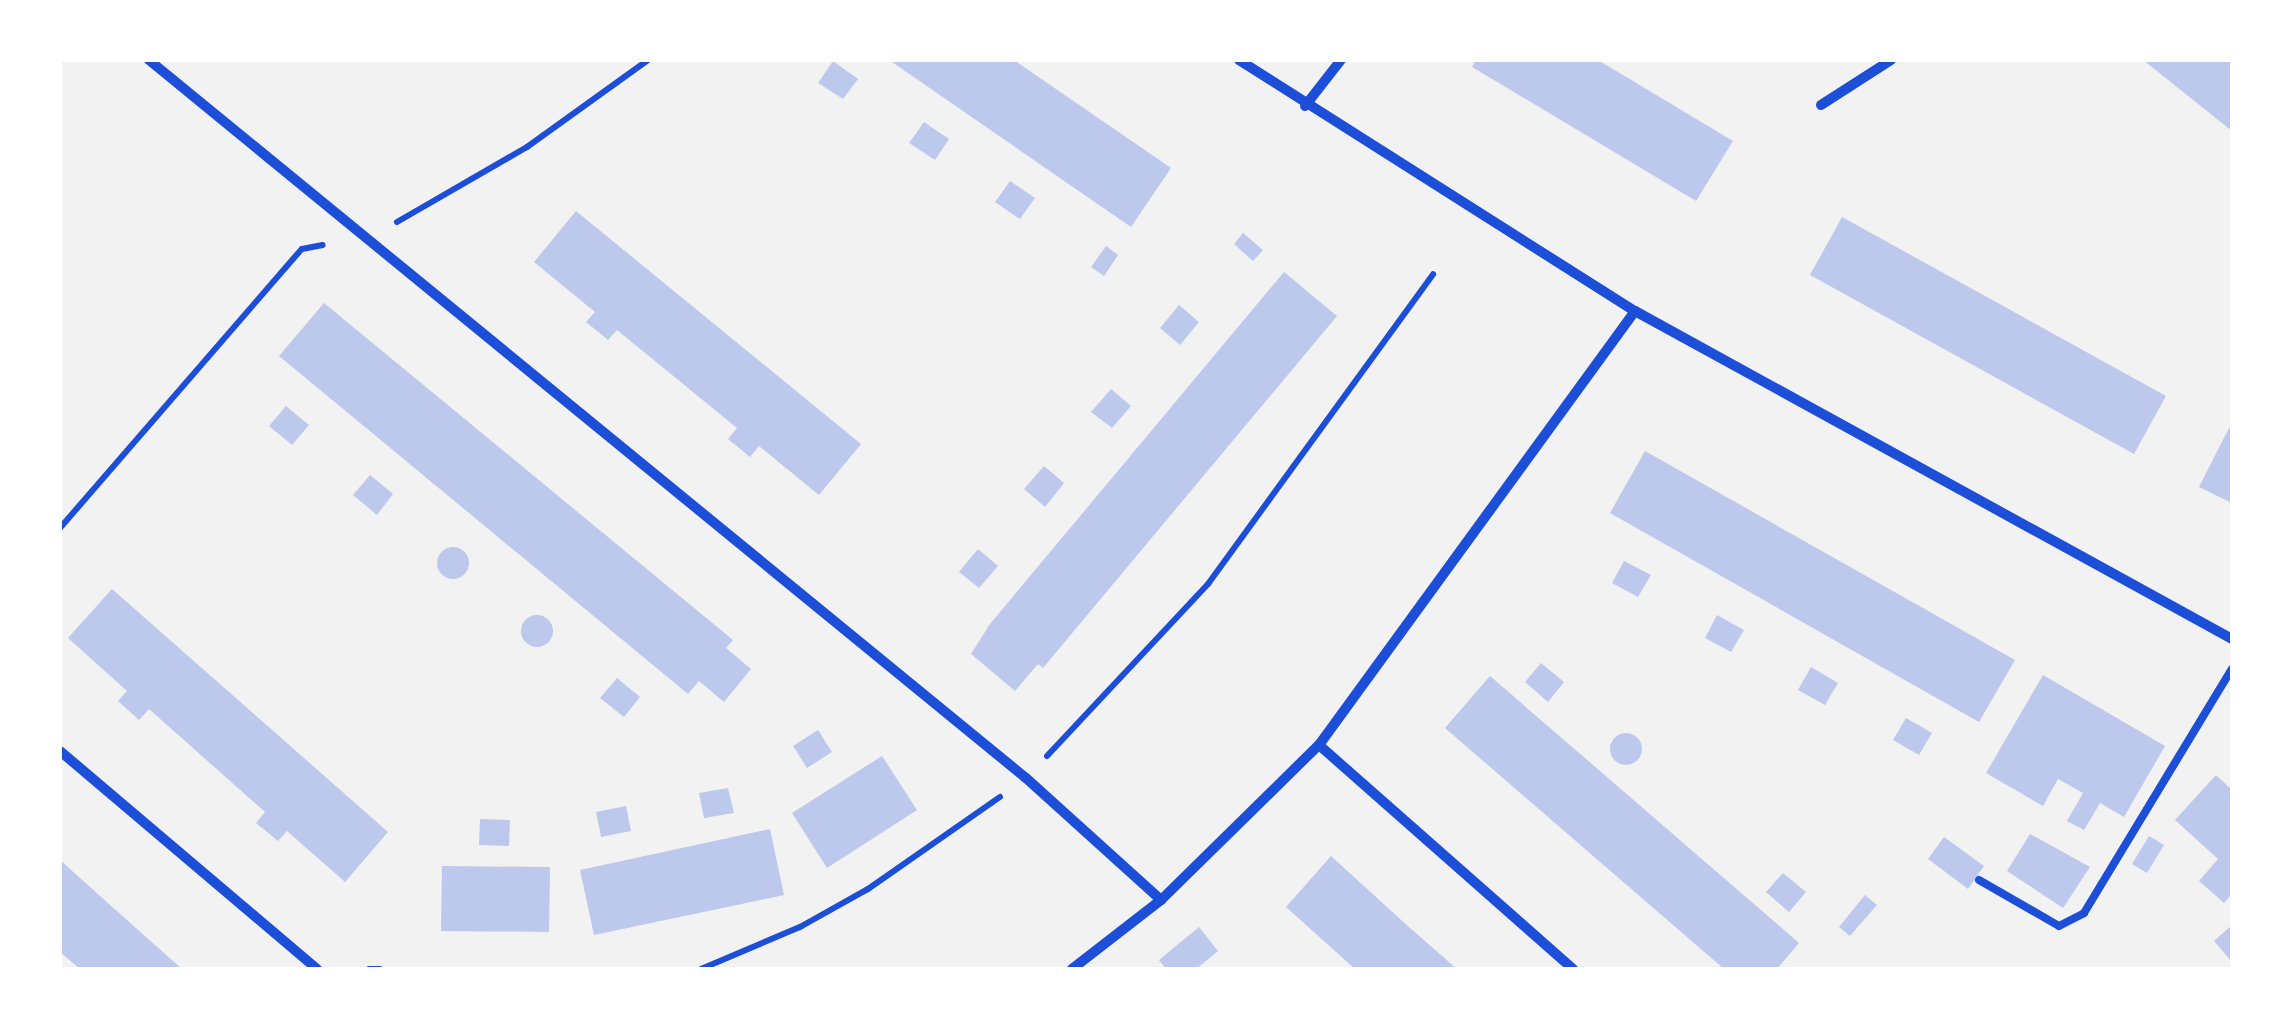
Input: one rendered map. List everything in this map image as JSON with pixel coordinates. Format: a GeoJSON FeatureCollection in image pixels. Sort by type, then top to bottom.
{"type":"FeatureCollection","features":[{"type":"Feature","properties":{"kind":"street"},"geometry":{"type":"LineString","coordinates":[[149,60],[1026,778],[1161,900]]}},
{"type":"Feature","properties":{"kind":"street"},"geometry":{"type":"LineString","coordinates":[[1240,60],[1306,106],[1635,311],[2232,640]]}},
{"type":"Feature","properties":{"kind":"street"},"geometry":{"type":"LineString","coordinates":[[1306,106],[1342,60]]}},
{"type":"Feature","properties":{"kind":"street"},"geometry":{"type":"LineString","coordinates":[[1821,105],[1891,60]]}},
{"type":"Feature","properties":{"kind":"street"},"geometry":{"type":"LineString","coordinates":[[1072,969],[1161,900],[1319,745],[1635,311]]}},
{"type":"Feature","properties":{"kind":"street"},"geometry":{"type":"LineString","coordinates":[[1319,745],[1574,969]]}},
{"type":"Feature","properties":{"kind":"street"},"geometry":{"type":"LineString","coordinates":[[60,751],[317,969]]}},
{"type":"Feature","properties":{"kind":"lane"},"geometry":{"type":"LineString","coordinates":[[1980,880],[2059,926],[2084,913],[2232,669]]}},
{"type":"Feature","properties":{"kind":"path"},"geometry":{"type":"LineString","coordinates":[[60,528],[302,249],[361,236],[409,217],[527,147],[648,60]]}},
{"type":"Feature","properties":{"kind":"path"},"geometry":{"type":"LineString","coordinates":[[700,969],[800,927],[868,889],[1026,778],[1208,584],[1432,274]]}},
{"type":"Feature","properties":{"kind":"path"},"geometry":{"type":"LineString","coordinates":[[369,969],[380,969]]}},
{"type":"Feature","properties":{"kind":"building"},"geometry":{"type":"Polygon","coordinates":[[[889,60],[1014,60],[1171,168],[1131,227],[889,60]]]}},
{"type":"Feature","properties":{"kind":"building"},"geometry":{"type":"Polygon","coordinates":[[[1476,60],[1598,60],[1733,141],[1696,201],[1472,67],[1476,60]]]}},
{"type":"Feature","properties":{"kind":"building"},"geometry":{"type":"Polygon","coordinates":[[[2143,60],[2232,60],[2232,131],[2143,60]]]}},
{"type":"Feature","properties":{"kind":"building"},"geometry":{"type":"Polygon","coordinates":[[[833,61],[858,79],[843,99],[818,83],[833,61]]]}},
{"type":"Feature","properties":{"kind":"building"},"geometry":{"type":"Polygon","coordinates":[[[924,122],[949,139],[935,160],[909,143],[924,122]]]}},
{"type":"Feature","properties":{"kind":"building"},"geometry":{"type":"Polygon","coordinates":[[[1010,181],[1035,198],[1020,219],[995,202],[1010,181]]]}},
{"type":"Feature","properties":{"kind":"building"},"geometry":{"type":"Polygon","coordinates":[[[576,211],[861,444],[819,495],[759,446],[750,457],[728,439],[737,428],[617,330],[608,340],[586,322],[595,312],[534,262],[576,211]]]}},
{"type":"Feature","properties":{"kind":"building"},"geometry":{"type":"Polygon","coordinates":[[[1842,217],[2166,396],[2134,454],[1810,275],[1842,217]]]}},
{"type":"Feature","properties":{"kind":"building"},"geometry":{"type":"Polygon","coordinates":[[[1243,233],[1263,250],[1253,261],[1234,244],[1243,233]]]}},
{"type":"Feature","properties":{"kind":"building"},"geometry":{"type":"Polygon","coordinates":[[[1106,246],[1118,255],[1104,276],[1091,267],[1106,246]]]}},
{"type":"Feature","properties":{"kind":"building"},"geometry":{"type":"Polygon","coordinates":[[[1284,272],[1337,316],[1043,668],[1038,664],[1015,691],[971,654],[990,624],[1284,272]]]}},
{"type":"Feature","properties":{"kind":"building"},"geometry":{"type":"Polygon","coordinates":[[[324,303],[733,640],[726,648],[751,669],[724,702],[699,681],[688,694],[279,356],[324,303]]]}},
{"type":"Feature","properties":{"kind":"building"},"geometry":{"type":"Polygon","coordinates":[[[1179,305],[1199,322],[1180,345],[1160,328],[1179,305]]]}},
{"type":"Feature","properties":{"kind":"building"},"geometry":{"type":"Polygon","coordinates":[[[1111,389],[1131,406],[1112,428],[1091,412],[1111,389]]]}},
{"type":"Feature","properties":{"kind":"building"},"geometry":{"type":"Polygon","coordinates":[[[286,406],[309,425],[292,445],[269,426],[286,406]]]}},
{"type":"Feature","properties":{"kind":"building"},"geometry":{"type":"Polygon","coordinates":[[[2229,428],[2232,430],[2232,503],[2199,487],[2229,428]]]}},
{"type":"Feature","properties":{"kind":"building"},"geometry":{"type":"Polygon","coordinates":[[[1645,451],[2015,660],[1979,722],[1610,513],[1645,451]]]}},
{"type":"Feature","properties":{"kind":"building"},"geometry":{"type":"Polygon","coordinates":[[[1044,466],[1064,483],[1045,507],[1024,489],[1044,466]]]}},
{"type":"Feature","properties":{"kind":"building"},"geometry":{"type":"Polygon","coordinates":[[[370,475],[393,494],[377,515],[353,495],[370,475]]]}},
{"type":"Feature","properties":{"kind":"building"},"geometry":{"type":"Polygon","coordinates":[[[453,547],[464,552],[469,563],[464,574],[453,579],[442,574],[437,563],[442,552],[453,547]]]}},
{"type":"Feature","properties":{"kind":"building"},"geometry":{"type":"Polygon","coordinates":[[[978,549],[998,566],[979,588],[959,572],[978,549]]]}},
{"type":"Feature","properties":{"kind":"building"},"geometry":{"type":"Polygon","coordinates":[[[1624,561],[1651,575],[1638,597],[1612,583],[1624,561]]]}},
{"type":"Feature","properties":{"kind":"building"},"geometry":{"type":"Polygon","coordinates":[[[112,589],[388,832],[345,882],[287,831],[278,841],[256,823],[265,812],[149,709],[139,720],[118,701],[127,691],[68,638],[112,589]]]}},
{"type":"Feature","properties":{"kind":"building"},"geometry":{"type":"Polygon","coordinates":[[[537,615],[548,620],[553,631],[548,642],[537,647],[526,642],[521,631],[526,620],[537,615]]]}},
{"type":"Feature","properties":{"kind":"building"},"geometry":{"type":"Polygon","coordinates":[[[1717,615],[1744,630],[1731,652],[1705,638],[1717,615]]]}},
{"type":"Feature","properties":{"kind":"building"},"geometry":{"type":"Polygon","coordinates":[[[1541,663],[1564,682],[1548,702],[1525,682],[1541,663]]]}},
{"type":"Feature","properties":{"kind":"building"},"geometry":{"type":"Polygon","coordinates":[[[1811,667],[1838,683],[1825,705],[1798,690],[1811,667]]]}},
{"type":"Feature","properties":{"kind":"building"},"geometry":{"type":"Polygon","coordinates":[[[2043,675],[2165,746],[2124,817],[2100,803],[2084,830],[2067,821],[2083,793],[2058,779],[2043,806],[1986,773],[2043,675]]]}},
{"type":"Feature","properties":{"kind":"building"},"geometry":{"type":"Polygon","coordinates":[[[1490,676],[1799,943],[1777,969],[1724,969],[1445,728],[1490,676]]]}},
{"type":"Feature","properties":{"kind":"building"},"geometry":{"type":"Polygon","coordinates":[[[617,678],[640,697],[624,717],[600,698],[617,678]]]}},
{"type":"Feature","properties":{"kind":"building"},"geometry":{"type":"Polygon","coordinates":[[[1906,718],[1932,733],[1919,755],[1893,740],[1906,718]]]}},
{"type":"Feature","properties":{"kind":"building"},"geometry":{"type":"Polygon","coordinates":[[[818,730],[832,752],[807,768],[793,746],[818,730]]]}},
{"type":"Feature","properties":{"kind":"building"},"geometry":{"type":"Polygon","coordinates":[[[1626,733],[1637,738],[1642,749],[1637,760],[1626,765],[1615,760],[1610,749],[1615,738],[1626,733]]]}},
{"type":"Feature","properties":{"kind":"building"},"geometry":{"type":"Polygon","coordinates":[[[882,756],[917,810],[827,868],[792,813],[882,756]]]}},
{"type":"Feature","properties":{"kind":"building"},"geometry":{"type":"Polygon","coordinates":[[[2216,775],[2232,790],[2232,894],[2224,903],[2199,881],[2218,859],[2175,820],[2216,775]]]}},
{"type":"Feature","properties":{"kind":"building"},"geometry":{"type":"Polygon","coordinates":[[[728,788],[734,813],[704,818],[699,793],[728,788]]]}},
{"type":"Feature","properties":{"kind":"building"},"geometry":{"type":"Polygon","coordinates":[[[626,806],[631,831],[601,837],[596,812],[626,806]]]}},
{"type":"Feature","properties":{"kind":"building"},"geometry":{"type":"Polygon","coordinates":[[[480,819],[510,820],[509,846],[479,845],[480,819]]]}},
{"type":"Feature","properties":{"kind":"building"},"geometry":{"type":"Polygon","coordinates":[[[770,829],[784,895],[594,935],[580,870],[770,829]]]}},
{"type":"Feature","properties":{"kind":"building"},"geometry":{"type":"Polygon","coordinates":[[[2030,834],[2090,867],[2063,908],[2007,871],[2030,834]]]}},
{"type":"Feature","properties":{"kind":"building"},"geometry":{"type":"Polygon","coordinates":[[[2149,836],[2164,845],[2147,873],[2132,864],[2149,836]]]}},
{"type":"Feature","properties":{"kind":"building"},"geometry":{"type":"Polygon","coordinates":[[[1944,837],[1984,866],[1968,889],[1928,859],[1944,837]]]}},
{"type":"Feature","properties":{"kind":"building"},"geometry":{"type":"Polygon","coordinates":[[[1331,856],[1457,969],[1355,969],[1286,907],[1331,856]]]}},
{"type":"Feature","properties":{"kind":"building"},"geometry":{"type":"Polygon","coordinates":[[[60,860],[182,969],[80,969],[60,952],[60,860]]]}},
{"type":"Feature","properties":{"kind":"building"},"geometry":{"type":"Polygon","coordinates":[[[442,866],[550,867],[549,932],[441,931],[442,866]]]}},
{"type":"Feature","properties":{"kind":"building"},"geometry":{"type":"Polygon","coordinates":[[[1783,873],[1806,892],[1789,912],[1766,892],[1783,873]]]}},
{"type":"Feature","properties":{"kind":"building"},"geometry":{"type":"Polygon","coordinates":[[[1865,895],[1877,905],[1850,936],[1839,927],[1865,895]]]}},
{"type":"Feature","properties":{"kind":"building"},"geometry":{"type":"Polygon","coordinates":[[[2232,925],[2232,962],[2214,941],[2232,925]]]}},
{"type":"Feature","properties":{"kind":"building"},"geometry":{"type":"Polygon","coordinates":[[[1199,927],[1218,951],[1196,969],[1166,969],[1159,960],[1199,927]]]}}]}
